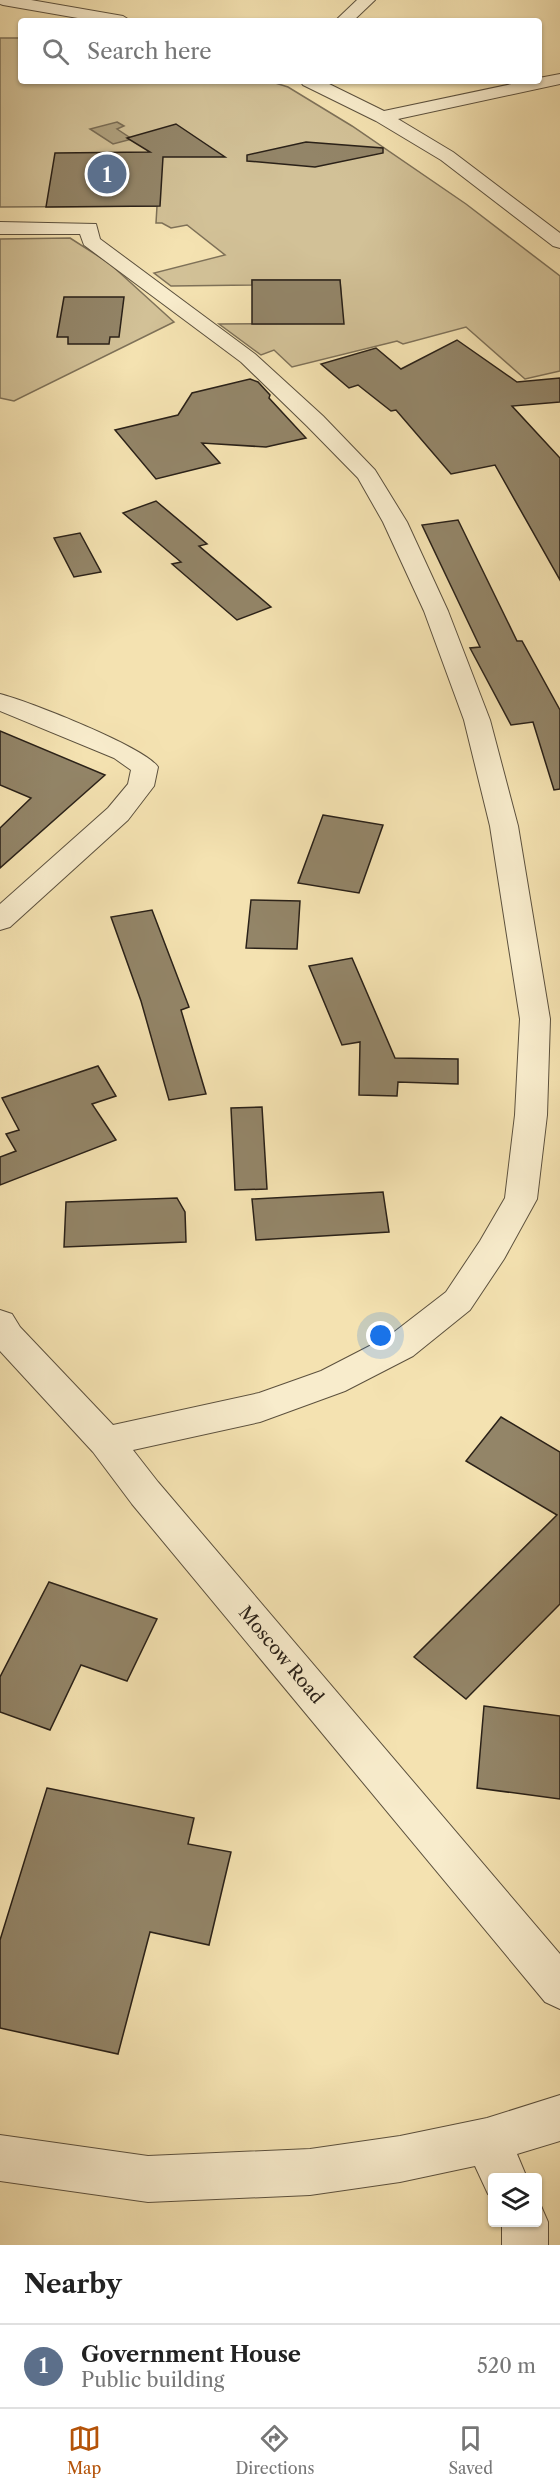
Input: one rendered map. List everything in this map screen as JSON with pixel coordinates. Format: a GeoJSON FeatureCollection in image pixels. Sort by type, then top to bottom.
{"type":"FeatureCollection","features":[{"type":"Feature","properties":{"kind":"street"},"geometry":{"type":"LineString","coordinates":[[343,18],[367,0]]}},
{"type":"Feature","properties":{"kind":"street"},"geometry":{"type":"LineString","coordinates":[[5,9],[47,18]]}},
{"type":"Feature","properties":{"kind":"street"},"geometry":{"type":"LineString","coordinates":[[5,9],[94,18]]}},
{"type":"Feature","properties":{"kind":"street"},"geometry":{"type":"LineString","coordinates":[[542,83],[560,79]]}},
{"type":"Feature","properties":{"kind":"street"},"geometry":{"type":"LineString","coordinates":[[315,84],[382,117],[447,156],[560,242]]}},
{"type":"Feature","properties":{"kind":"street"},"geometry":{"type":"LineString","coordinates":[[382,117],[537,84]]}},
{"type":"Feature","properties":{"kind":"street"},"geometry":{"type":"LineString","coordinates":[[0,228],[89,228],[91,241],[248,358],[315,421],[367,475],[395,522],[436,611],[477,720],[504,826],[535,1019],[531,1115],[521,1199],[492,1250],[458,1301],[401,1346],[333,1381],[260,1407],[106,1441]]}},
{"type":"Feature","properties":{"kind":"street"},"geometry":{"type":"LineString","coordinates":[[0,702],[123,752],[145,767],[141,786],[118,814],[0,920]]}},
{"type":"Feature","properties":{"kind":"street","name":"Moscow Road"},"geometry":{"type":"LineString","coordinates":[[0,1324],[8,1337],[106,1441],[144,1493],[560,1987]]}},
{"type":"Feature","properties":{"kind":"street"},"geometry":{"type":"LineString","coordinates":[[0,2158],[148,2179],[310,2172],[400,2159],[496,2159],[560,2118]]}},
{"type":"Feature","properties":{"kind":"street"},"geometry":{"type":"LineString","coordinates":[[525,2227],[525,2245]]}},
{"type":"Feature","properties":{"kind":"shaded area"},"geometry":{"type":"Polygon","coordinates":[[[0,38],[18,38],[18,84],[278,84],[288,87],[352,126],[466,204],[560,276],[560,371],[525,379],[466,327],[403,344],[397,341],[292,367],[274,350],[261,355],[219,324],[343,323],[340,280],[252,280],[252,285],[171,286],[154,273],[225,255],[187,225],[171,228],[162,223],[156,223],[157,206],[0,207],[0,38]]]}},
{"type":"Feature","properties":{"kind":"shaded area"},"geometry":{"type":"Polygon","coordinates":[[[117,122],[124,126],[117,129],[132,139],[113,144],[90,129],[117,122]]]}},
{"type":"Feature","properties":{"kind":"shaded area"},"geometry":{"type":"Polygon","coordinates":[[[70,238],[109,263],[174,322],[14,401],[0,398],[0,239],[70,238]]]}},
{"type":"Feature","properties":{"kind":"building"},"geometry":{"type":"Polygon","coordinates":[[[176,124],[225,157],[163,157],[160,206],[46,207],[55,153],[150,152],[127,138],[176,124]]]}},
{"type":"Feature","properties":{"kind":"building"},"geometry":{"type":"Polygon","coordinates":[[[306,142],[383,148],[383,153],[315,167],[247,161],[247,155],[306,142]]]}},
{"type":"Feature","properties":{"kind":"building"},"geometry":{"type":"Polygon","coordinates":[[[252,280],[340,280],[344,324],[252,324],[252,280]]]}},
{"type":"Feature","properties":{"kind":"building"},"geometry":{"type":"Polygon","coordinates":[[[64,297],[124,297],[119,337],[110,337],[109,344],[68,344],[68,337],[57,337],[64,297]]]}},
{"type":"Feature","properties":{"kind":"building"},"geometry":{"type":"Polygon","coordinates":[[[457,340],[517,382],[560,378],[560,402],[512,406],[560,458],[560,580],[495,465],[451,474],[396,410],[391,411],[358,385],[349,388],[321,364],[376,348],[401,369],[457,340]]]}},
{"type":"Feature","properties":{"kind":"building"},"geometry":{"type":"Polygon","coordinates":[[[250,379],[258,382],[270,395],[269,398],[306,438],[266,447],[202,443],[220,463],[156,479],[115,430],[178,415],[192,393],[250,379]]]}},
{"type":"Feature","properties":{"kind":"building"},"geometry":{"type":"Polygon","coordinates":[[[156,501],[207,544],[199,546],[271,607],[237,620],[172,564],[181,562],[123,513],[156,501]]]}},
{"type":"Feature","properties":{"kind":"building"},"geometry":{"type":"Polygon","coordinates":[[[458,520],[517,641],[522,641],[560,710],[560,789],[554,790],[533,722],[511,725],[470,648],[480,647],[422,525],[458,520]]]}},
{"type":"Feature","properties":{"kind":"building"},"geometry":{"type":"Polygon","coordinates":[[[80,533],[101,572],[74,577],[54,538],[80,533]]]}},
{"type":"Feature","properties":{"kind":"building"},"geometry":{"type":"Polygon","coordinates":[[[0,731],[105,775],[0,868],[0,828],[31,798],[0,785],[0,731]]]}},
{"type":"Feature","properties":{"kind":"building"},"geometry":{"type":"Polygon","coordinates":[[[323,815],[383,825],[359,893],[298,883],[323,815]]]}},
{"type":"Feature","properties":{"kind":"building"},"geometry":{"type":"Polygon","coordinates":[[[251,900],[300,901],[297,949],[246,948],[251,900]]]}},
{"type":"Feature","properties":{"kind":"building"},"geometry":{"type":"Polygon","coordinates":[[[152,910],[189,1007],[181,1010],[206,1094],[169,1100],[141,1001],[111,917],[152,910]]]}},
{"type":"Feature","properties":{"kind":"building"},"geometry":{"type":"Polygon","coordinates":[[[352,958],[395,1058],[458,1059],[458,1084],[398,1082],[397,1096],[359,1095],[360,1042],[342,1045],[309,966],[352,958]]]}},
{"type":"Feature","properties":{"kind":"building"},"geometry":{"type":"Polygon","coordinates":[[[98,1066],[116,1096],[92,1104],[116,1140],[0,1185],[0,1157],[16,1151],[6,1134],[19,1130],[2,1098],[98,1066]]]}},
{"type":"Feature","properties":{"kind":"building"},"geometry":{"type":"Polygon","coordinates":[[[262,1107],[267,1189],[235,1190],[231,1108],[262,1107]]]}},
{"type":"Feature","properties":{"kind":"building"},"geometry":{"type":"Polygon","coordinates":[[[383,1192],[389,1232],[256,1240],[252,1199],[383,1192]]]}},
{"type":"Feature","properties":{"kind":"building"},"geometry":{"type":"Polygon","coordinates":[[[177,1198],[185,1212],[186,1242],[64,1247],[66,1202],[177,1198]]]}},
{"type":"Feature","properties":{"kind":"building"},"geometry":{"type":"Polygon","coordinates":[[[501,1417],[560,1452],[560,1604],[466,1699],[414,1657],[557,1515],[466,1461],[501,1417]]]}},
{"type":"Feature","properties":{"kind":"building"},"geometry":{"type":"Polygon","coordinates":[[[49,1582],[157,1619],[127,1681],[81,1665],[50,1730],[0,1712],[0,1677],[49,1582]]]}},
{"type":"Feature","properties":{"kind":"building"},"geometry":{"type":"Polygon","coordinates":[[[484,1706],[560,1716],[560,1799],[477,1788],[484,1706]]]}},
{"type":"Feature","properties":{"kind":"building"},"geometry":{"type":"Polygon","coordinates":[[[47,1788],[194,1818],[188,1844],[231,1852],[209,1945],[150,1932],[118,2054],[0,2028],[0,1940],[47,1788]]]}},
{"type":"Feature","properties":{"kind":"place","name":"Government House"},"geometry":{"type":"Point","coordinates":[107,174]}}]}
